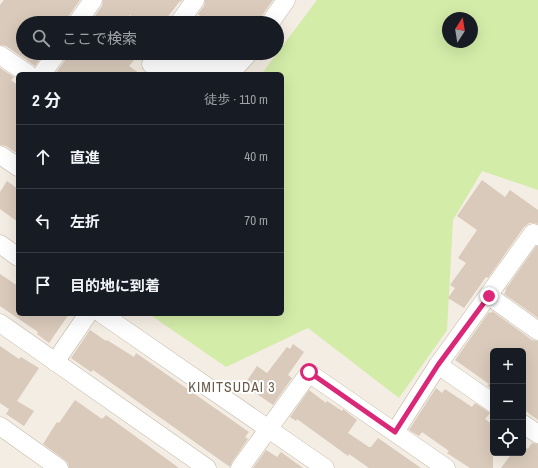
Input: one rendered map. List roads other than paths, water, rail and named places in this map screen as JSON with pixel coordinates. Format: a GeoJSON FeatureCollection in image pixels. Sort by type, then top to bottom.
{"type":"FeatureCollection","features":[{"type":"Feature","properties":{"kind":"street"},"geometry":{"type":"LineString","coordinates":[[82,16],[93,0]]}},
{"type":"Feature","properties":{"kind":"street"},"geometry":{"type":"LineString","coordinates":[[184,16],[195,0]]}},
{"type":"Feature","properties":{"kind":"street"},"geometry":{"type":"LineString","coordinates":[[275,16],[286,0]]}},
{"type":"Feature","properties":{"kind":"street"},"geometry":{"type":"LineString","coordinates":[[0,55],[25,72]]}},
{"type":"Feature","properties":{"kind":"street"},"geometry":{"type":"LineString","coordinates":[[43,72],[51,60]]}},
{"type":"Feature","properties":{"kind":"street"},"geometry":{"type":"LineString","coordinates":[[151,64],[234,66],[238,65],[243,60]]}},
{"type":"Feature","properties":{"kind":"street"},"geometry":{"type":"LineString","coordinates":[[0,155],[16,167]]}},
{"type":"Feature","properties":{"kind":"street"},"geometry":{"type":"LineString","coordinates":[[395,432],[438,365],[533,233],[538,236]]}},
{"type":"Feature","properties":{"kind":"street"},"geometry":{"type":"LineString","coordinates":[[0,244],[16,256]]}},
{"type":"Feature","properties":{"kind":"street"},"geometry":{"type":"LineString","coordinates":[[489,296],[538,331]]}},
{"type":"Feature","properties":{"kind":"street"},"geometry":{"type":"LineString","coordinates":[[55,362],[87,316]]}},
{"type":"Feature","properties":{"kind":"street"},"geometry":{"type":"LineString","coordinates":[[105,316],[325,468]]}},
{"type":"Feature","properties":{"kind":"street"},"geometry":{"type":"LineString","coordinates":[[0,323],[207,468]]}},
{"type":"Feature","properties":{"kind":"street"},"geometry":{"type":"LineString","coordinates":[[438,365],[490,401]]}},
{"type":"Feature","properties":{"kind":"street"},"geometry":{"type":"LineString","coordinates":[[240,468],[309,372],[446,468]]}},
{"type":"Feature","properties":{"kind":"street"},"geometry":{"type":"LineString","coordinates":[[0,426],[59,468]]}},
{"type":"Feature","properties":{"kind":"street"},"geometry":{"type":"LineString","coordinates":[[526,426],[538,434]]}},
{"type":"Feature","properties":{"kind":"district","name":"KIMITSUDAI 3"},"geometry":{"type":"Point","coordinates":[232,387]}}]}
